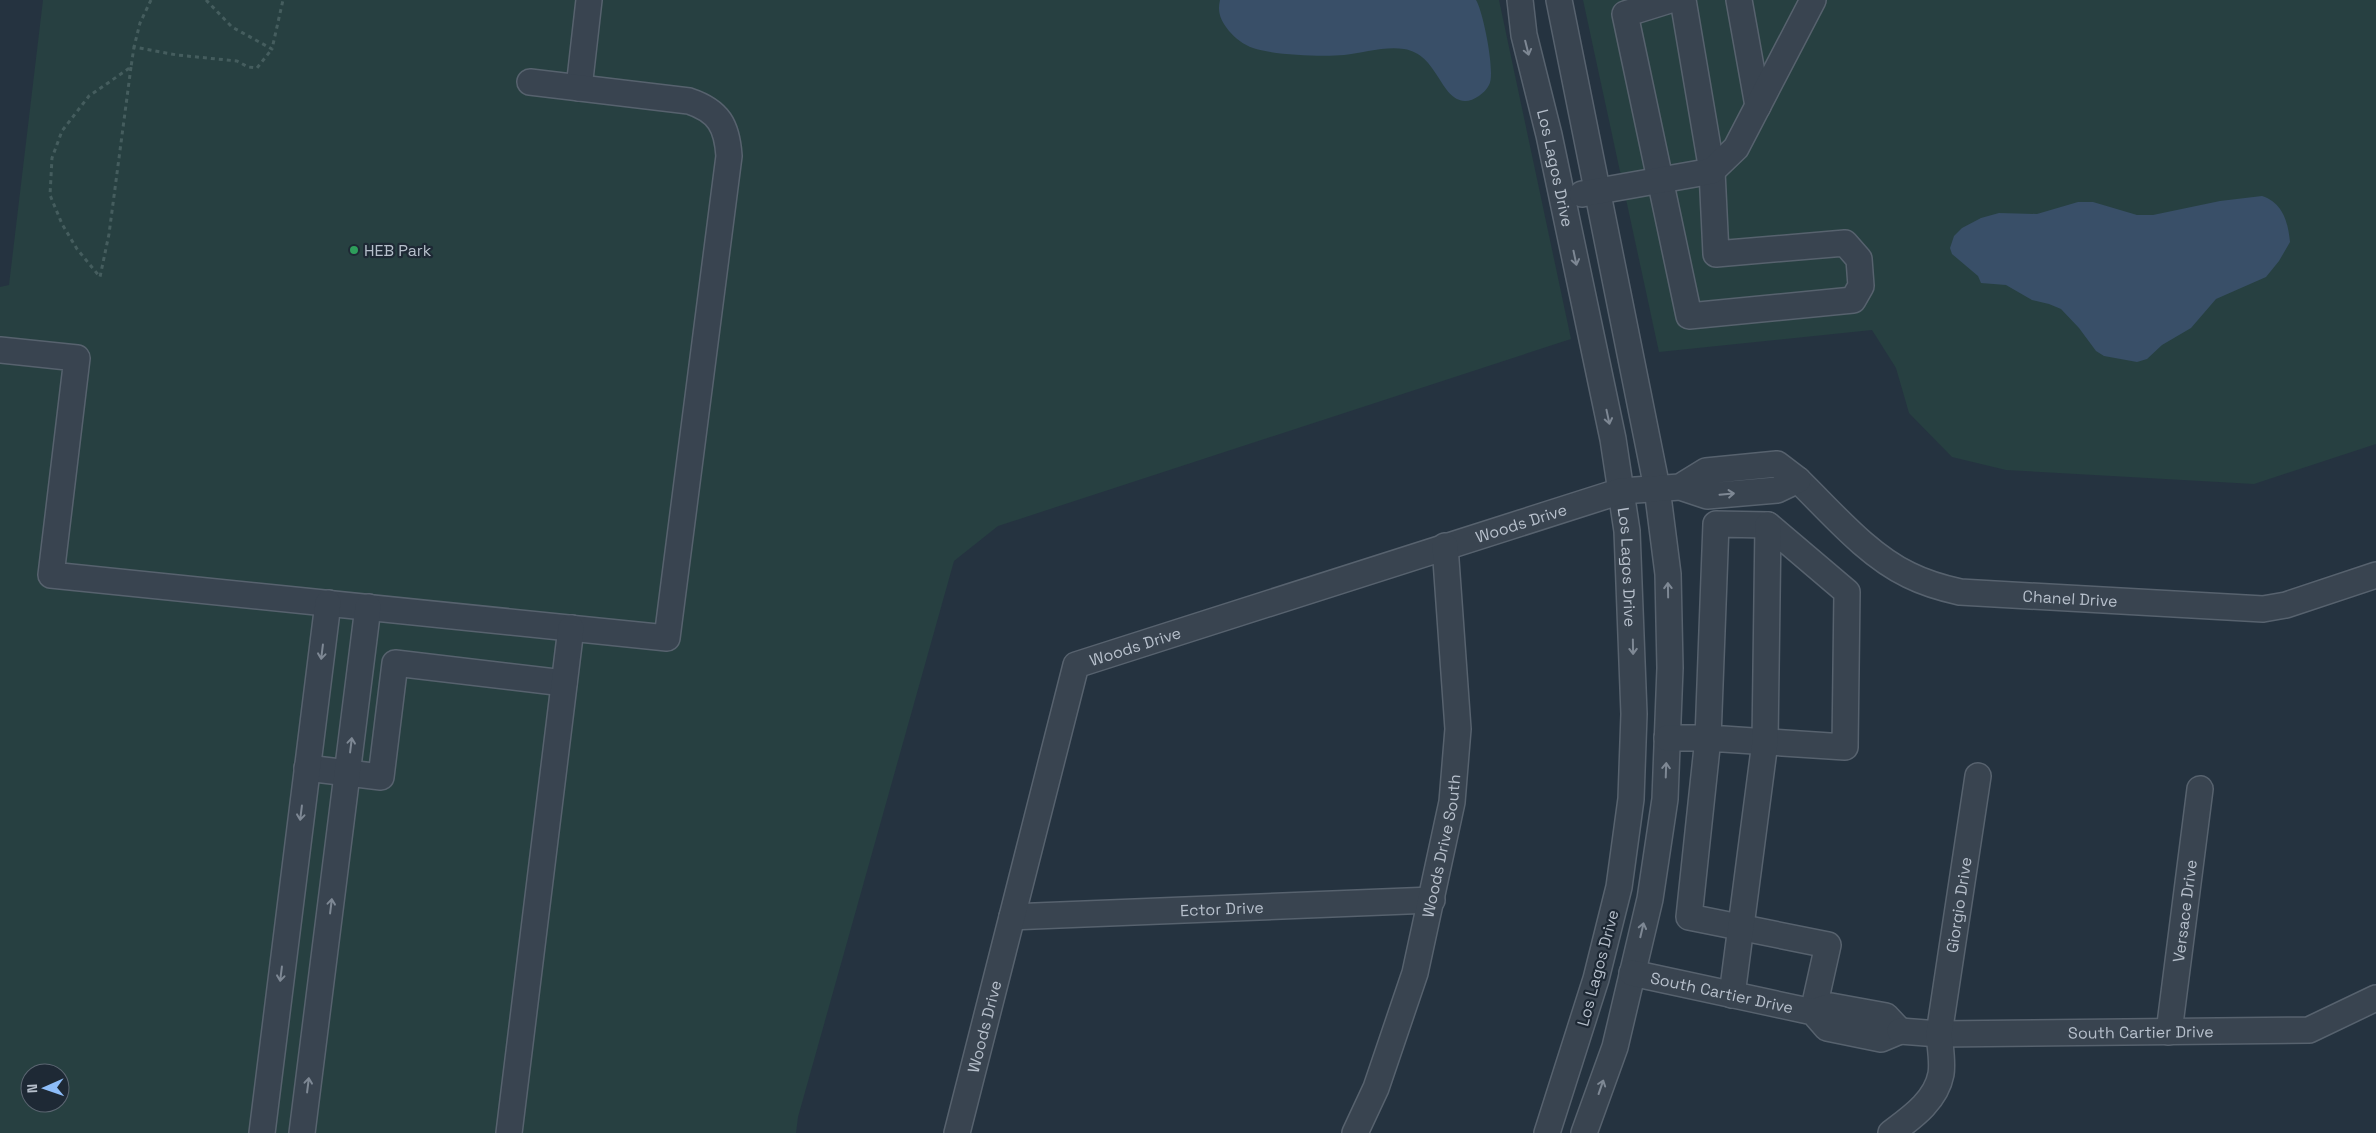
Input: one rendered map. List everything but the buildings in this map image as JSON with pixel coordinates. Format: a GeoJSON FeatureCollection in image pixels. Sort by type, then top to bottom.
{"type":"FeatureCollection","features":[{"type":"Feature","properties":{"kind":"street"},"geometry":{"type":"LineString","coordinates":[[579,88],[589,0]]}},
{"type":"Feature","properties":{"kind":"street","name":"Los Lagos Drive"},"geometry":{"type":"LineString","coordinates":[[1520,0],[1524,35],[1562,198],[1613,439],[1627,532],[1632,609],[1634,714],[1631,799],[1619,887],[1593,989],[1547,1133]]}},
{"type":"Feature","properties":{"kind":"street","name":"Los Lagos Drive"},"geometry":{"type":"LineString","coordinates":[[1559,0],[1598,191],[1668,487],[1670,668],[1665,799],[1650,899],[1615,1047],[1584,1133]]}},
{"type":"Feature","properties":{"kind":"street"},"geometry":{"type":"LineString","coordinates":[[1670,0],[1625,14],[1689,316],[1853,300],[1861,286],[1859,259],[1845,243],[1716,254],[1712,171],[1683,0]]}},
{"type":"Feature","properties":{"kind":"street"},"geometry":{"type":"LineString","coordinates":[[1739,0],[1758,106]]}},
{"type":"Feature","properties":{"kind":"street"},"geometry":{"type":"LineString","coordinates":[[1562,198],[1712,171],[1736,148],[1813,0]]}},
{"type":"Feature","properties":{"kind":"street"},"geometry":{"type":"LineString","coordinates":[[0,350],[77,358],[51,575],[667,638],[729,156],[728,144],[721,122],[712,112],[689,101],[530,82]]}},
{"type":"Feature","properties":{"kind":"street","name":"Chanel Drive"},"geometry":{"type":"LineString","coordinates":[[1668,487],[1707,496],[1776,490],[1798,480],[1871,550],[1890,564],[1931,585],[1960,592],[2263,609],[2286,605],[2376,575]]}},
{"type":"Feature","properties":{"kind":"street","name":"Woods Drive"},"geometry":{"type":"LineString","coordinates":[[957,1133],[1076,665],[1621,491],[1668,487]]}},
{"type":"Feature","properties":{"kind":"street"},"geometry":{"type":"LineString","coordinates":[[1667,738],[1708,738],[1845,747],[1847,592],[1768,525],[1716,524],[1708,738],[1689,917],[1828,945],[1813,1012]]}},
{"type":"Feature","properties":{"kind":"street"},"geometry":{"type":"LineString","coordinates":[[1732,994],[1766,742],[1768,525]]}},
{"type":"Feature","properties":{"kind":"street","name":"Woods Drive South"},"geometry":{"type":"LineString","coordinates":[[1355,1133],[1376,1088],[1415,973],[1452,802],[1458,729],[1445,546]]}},
{"type":"Feature","properties":{"kind":"street"},"geometry":{"type":"LineString","coordinates":[[262,1133],[328,603]]}},
{"type":"Feature","properties":{"kind":"street"},"geometry":{"type":"LineString","coordinates":[[302,1133],[368,607]]}},
{"type":"Feature","properties":{"kind":"street"},"geometry":{"type":"LineString","coordinates":[[509,1133],[571,628]]}},
{"type":"Feature","properties":{"kind":"street"},"geometry":{"type":"LineString","coordinates":[[307,768],[381,777],[395,663],[564,683]]}},
{"type":"Feature","properties":{"kind":"street","name":"Giorgio Drive"},"geometry":{"type":"LineString","coordinates":[[1891,1133],[1914,1116],[1935,1093],[1941,1073],[1939,1034],[1978,776]]}},
{"type":"Feature","properties":{"kind":"street","name":"Versace Drive"},"geometry":{"type":"LineString","coordinates":[[2169,1032],[2200,789]]}},
{"type":"Feature","properties":{"kind":"street","name":"Ector Drive"},"geometry":{"type":"LineString","coordinates":[[1012,917],[1432,900]]}},
{"type":"Feature","properties":{"kind":"street"},"geometry":{"type":"LineString","coordinates":[[287,930],[327,935]]}},
{"type":"Feature","properties":{"kind":"street","name":"South Cartier Drive"},"geometry":{"type":"LineString","coordinates":[[1632,973],[1813,1012],[1827,1028],[1857,1022],[1881,1039],[1900,1030],[1939,1034],[2309,1030],[2376,998]]}},
{"type":"Feature","properties":{"kind":"street"},"geometry":{"type":"LineString","coordinates":[[273,1042],[313,1047]]}},
{"type":"Feature","properties":{"kind":"path"},"geometry":{"type":"LineString","coordinates":[[131,67],[89,96],[62,131],[52,158],[50,195],[62,224],[77,250],[100,277],[109,234],[134,47],[140,23],[151,0]]}},
{"type":"Feature","properties":{"kind":"path"},"geometry":{"type":"LineString","coordinates":[[206,0],[232,27],[272,49]]}},
{"type":"Feature","properties":{"kind":"path"},"geometry":{"type":"LineString","coordinates":[[134,47],[177,55],[237,61],[248,67],[257,68],[272,49],[284,0]]}},
{"type":"Feature","properties":{"kind":"green space"},"geometry":{"type":"Polygon","coordinates":[[[43,0],[1499,0],[1571,339],[998,526],[954,561],[798,1117],[796,1133],[0,1133],[0,287],[9,285],[43,0]]]}},
{"type":"Feature","properties":{"kind":"green space"},"geometry":{"type":"Polygon","coordinates":[[[1583,0],[2376,0],[2376,444],[2254,484],[2006,470],[1952,457],[1909,413],[1896,368],[1872,330],[1659,352],[1583,0]]]}},
{"type":"Feature","properties":{"kind":"water"},"geometry":{"type":"Polygon","coordinates":[[[1220,0],[1476,0],[1488,42],[1491,79],[1482,94],[1472,100],[1465,101],[1457,99],[1450,93],[1424,59],[1404,49],[1389,48],[1344,55],[1323,56],[1285,54],[1253,48],[1231,34],[1226,27],[1219,13],[1220,0]]]}},
{"type":"Feature","properties":{"kind":"water"},"geometry":{"type":"Polygon","coordinates":[[[2262,196],[2280,208],[2288,227],[2290,242],[2279,261],[2266,277],[2216,299],[2191,328],[2162,345],[2147,359],[2137,362],[2104,356],[2096,351],[2079,328],[2061,309],[2032,300],[2006,285],[1981,283],[1978,276],[1952,254],[1950,248],[1954,236],[1962,228],[1981,218],[1999,213],[2037,214],[2078,202],[2093,202],[2137,215],[2153,215],[2220,201],[2262,196]]]}},
{"type":"Feature","properties":{"kind":"place","name":"HEB Park"},"geometry":{"type":"Point","coordinates":[354,250]}}]}
